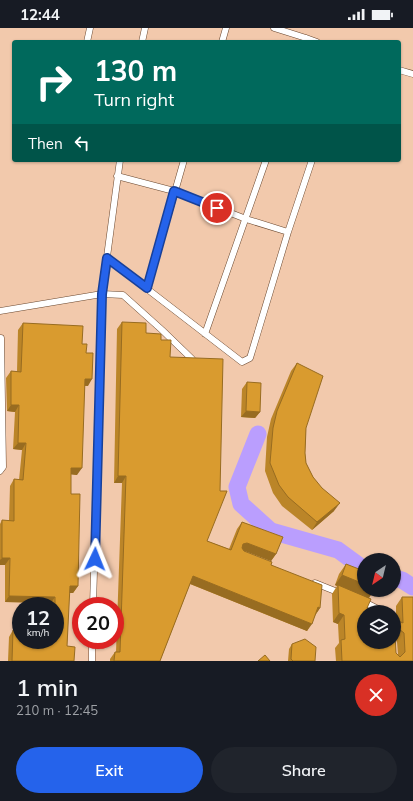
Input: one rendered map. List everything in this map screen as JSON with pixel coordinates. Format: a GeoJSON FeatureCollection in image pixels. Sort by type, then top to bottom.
{"type":"FeatureCollection","features":[{"type":"Feature","properties":{"kind":"lane"},"geometry":{"type":"LineString","coordinates":[[87,40],[90,28]]}},
{"type":"Feature","properties":{"kind":"lane"},"geometry":{"type":"LineString","coordinates":[[142,40],[145,28]]}},
{"type":"Feature","properties":{"kind":"lane"},"geometry":{"type":"LineString","coordinates":[[223,40],[226,28]]}},
{"type":"Feature","properties":{"kind":"lane"},"geometry":{"type":"LineString","coordinates":[[274,28],[306,40]]}},
{"type":"Feature","properties":{"kind":"lane"},"geometry":{"type":"LineString","coordinates":[[401,71],[413,74]]}},
{"type":"Feature","properties":{"kind":"lane"},"geometry":{"type":"LineString","coordinates":[[93,597],[102,294],[120,162]]}},
{"type":"Feature","properties":{"kind":"lane"},"geometry":{"type":"LineString","coordinates":[[147,288],[183,162]]}},
{"type":"Feature","properties":{"kind":"lane"},"geometry":{"type":"LineString","coordinates":[[206,334],[265,162]]}},
{"type":"Feature","properties":{"kind":"lane"},"geometry":{"type":"LineString","coordinates":[[107,258],[242,362],[250,358],[288,232],[311,162]]}},
{"type":"Feature","properties":{"kind":"lane"},"geometry":{"type":"LineString","coordinates":[[117,176],[174,191],[246,219],[288,232]]}},
{"type":"Feature","properties":{"kind":"lane"},"geometry":{"type":"LineString","coordinates":[[0,311],[102,294],[123,295],[192,359]]}},
{"type":"Feature","properties":{"kind":"lane"},"geometry":{"type":"LineString","coordinates":[[0,470],[3,467],[1,338]]}},
{"type":"Feature","properties":{"kind":"lane"},"geometry":{"type":"LineString","coordinates":[[308,580],[345,595]]}},
{"type":"Feature","properties":{"kind":"lane"},"geometry":{"type":"LineString","coordinates":[[352,597],[369,605]]}},
{"type":"Feature","properties":{"kind":"lane"},"geometry":{"type":"LineString","coordinates":[[92,649],[92,661]]}},
{"type":"Feature","properties":{"kind":"building"},"geometry":{"type":"Polygon","coordinates":[[[122,322],[146,323],[146,333],[161,334],[161,340],[171,340],[170,357],[223,359],[220,491],[227,491],[207,541],[231,550],[242,522],[283,537],[276,554],[247,543],[243,544],[242,548],[244,551],[272,562],[271,565],[322,585],[320,608],[318,607],[312,624],[193,576],[160,661],[114,661],[115,652],[120,652],[120,649],[124,649],[124,597],[122,597],[126,476],[118,476],[122,322]]]}},
{"type":"Feature","properties":{"kind":"building"},"geometry":{"type":"Polygon","coordinates":[[[23,323],[83,326],[82,344],[87,344],[86,353],[93,353],[92,379],[85,379],[82,468],[71,468],[71,494],[80,494],[78,586],[70,586],[67,646],[75,649],[74,661],[12,661],[12,649],[64,649],[64,597],[9,596],[10,558],[2,558],[2,520],[14,521],[14,479],[23,480],[26,443],[18,443],[19,405],[11,405],[11,371],[21,372],[23,323]]]}},
{"type":"Feature","properties":{"kind":"building"},"geometry":{"type":"Polygon","coordinates":[[[297,363],[323,376],[306,428],[306,463],[313,477],[322,488],[340,503],[317,522],[288,497],[279,485],[270,463],[273,428],[277,411],[297,363]]]}},
{"type":"Feature","properties":{"kind":"building"},"geometry":{"type":"Polygon","coordinates":[[[247,382],[261,383],[260,412],[246,411],[247,382]]]}},
{"type":"Feature","properties":{"kind":"building"},"geometry":{"type":"Polygon","coordinates":[[[346,564],[357,568],[357,581],[342,575],[346,564]]]}},
{"type":"Feature","properties":{"kind":"building"},"geometry":{"type":"Polygon","coordinates":[[[338,585],[357,593],[357,597],[366,597],[371,599],[368,605],[357,605],[357,649],[396,649],[396,653],[400,657],[405,652],[404,633],[401,631],[401,622],[403,623],[402,597],[413,597],[413,661],[342,661],[341,640],[345,639],[344,615],[339,613],[338,585]]]}},
{"type":"Feature","properties":{"kind":"building"},"geometry":{"type":"Polygon","coordinates":[[[305,639],[316,647],[315,661],[293,661],[291,659],[292,644],[305,639]]]}},
{"type":"Feature","properties":{"kind":"building"},"geometry":{"type":"Polygon","coordinates":[[[265,655],[270,661],[258,661],[265,655]]]}},
{"type":"Feature","properties":{"kind":"waterway"},"geometry":{"type":"LineString","coordinates":[[258,434],[237,487],[241,504],[271,531],[338,550],[357,564]]}},
{"type":"Feature","properties":{"kind":"waterway"},"geometry":{"type":"LineString","coordinates":[[401,580],[413,587]]}},
{"type":"Feature","properties":{"kind":"route"},"geometry":{"type":"LineString","coordinates":[[95,559],[102,294],[107,258],[147,288],[174,191],[217,208]]}}]}
